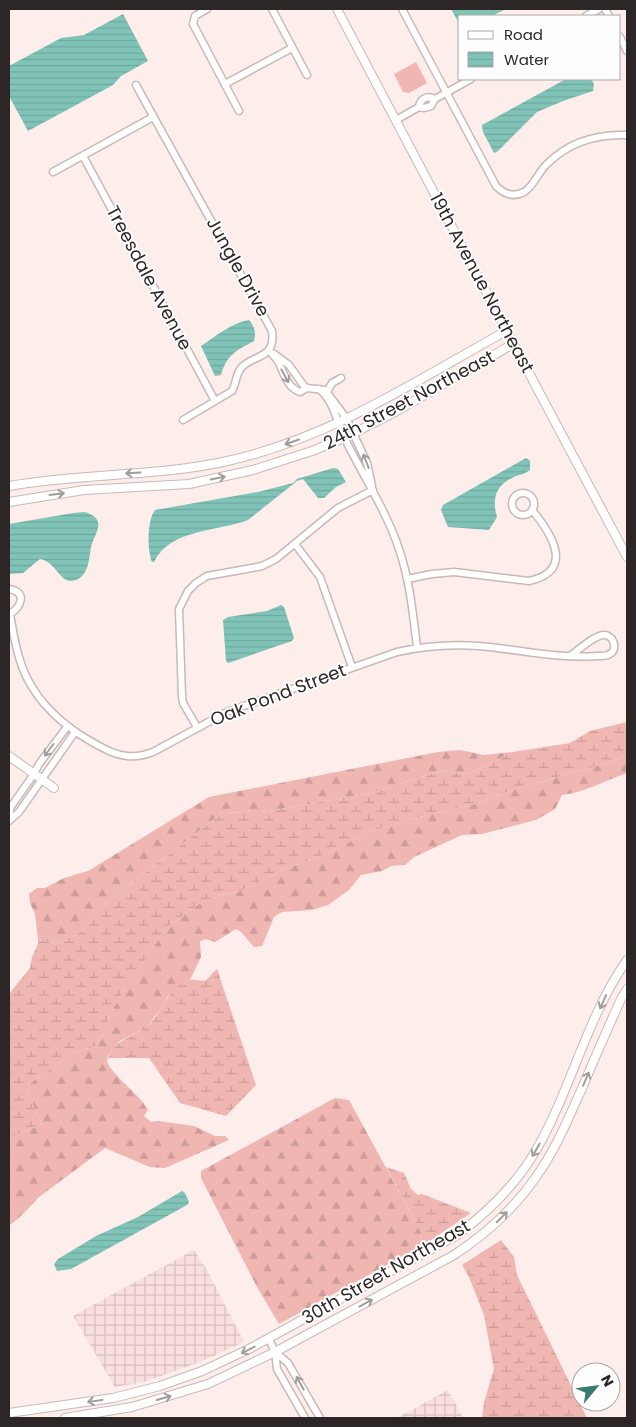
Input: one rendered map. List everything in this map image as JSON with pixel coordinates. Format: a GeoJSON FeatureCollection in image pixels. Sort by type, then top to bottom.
{"type":"FeatureCollection","features":[{"type":"Feature","properties":{"kind":"street"},"geometry":{"type":"LineString","coordinates":[[207,9],[195,16],[193,24],[240,111]]}},
{"type":"Feature","properties":{"kind":"street"},"geometry":{"type":"LineString","coordinates":[[272,9],[307,75]]}},
{"type":"Feature","properties":{"kind":"street","name":"19th Avenue Northeast"},"geometry":{"type":"LineString","coordinates":[[337,9],[627,557]]}},
{"type":"Feature","properties":{"kind":"street"},"geometry":{"type":"LineString","coordinates":[[402,9],[496,186],[505,194],[523,193],[546,165],[569,147],[593,137],[610,134],[627,135]]}},
{"type":"Feature","properties":{"kind":"street"},"geometry":{"type":"LineString","coordinates":[[588,15],[599,9]]}},
{"type":"Feature","properties":{"kind":"street"},"geometry":{"type":"LineString","coordinates":[[621,38],[627,51]]}},
{"type":"Feature","properties":{"kind":"street"},"geometry":{"type":"LineString","coordinates":[[225,84],[292,48]]}},
{"type":"Feature","properties":{"kind":"street"},"geometry":{"type":"LineString","coordinates":[[396,120],[419,107],[431,106],[435,99],[469,80]]}},
{"type":"Feature","properties":{"kind":"street","name":"Jungle Drive"},"geometry":{"type":"LineString","coordinates":[[136,85],[271,326],[273,335],[269,350]]}},
{"type":"Feature","properties":{"kind":"street"},"geometry":{"type":"LineString","coordinates":[[53,172],[153,116]]}},
{"type":"Feature","properties":{"kind":"street","name":"Treesdale Avenue"},"geometry":{"type":"LineString","coordinates":[[83,156],[215,401]]}},
{"type":"Feature","properties":{"kind":"street","name":"24th Street Northeast"},"geometry":{"type":"LineString","coordinates":[[9,486],[42,480],[157,472],[253,455],[296,441],[347,420],[506,331]]}},
{"type":"Feature","properties":{"kind":"street","name":"24th Street Northeast"},"geometry":{"type":"LineString","coordinates":[[9,502],[84,490],[189,484],[253,470],[312,451],[344,438],[395,412],[513,344]]}},
{"type":"Feature","properties":{"kind":"street"},"geometry":{"type":"LineString","coordinates":[[269,350],[278,361],[282,372],[292,387],[300,392],[308,388]]}},
{"type":"Feature","properties":{"kind":"street"},"geometry":{"type":"LineString","coordinates":[[269,350],[286,361],[304,386],[327,392],[347,420],[367,463],[373,490]]}},
{"type":"Feature","properties":{"kind":"street"},"geometry":{"type":"LineString","coordinates":[[183,420],[232,391],[242,366],[269,350]]}},
{"type":"Feature","properties":{"kind":"street"},"geometry":{"type":"LineString","coordinates":[[327,392],[332,383],[341,378]]}},
{"type":"Feature","properties":{"kind":"street"},"geometry":{"type":"LineString","coordinates":[[319,389],[330,403],[344,438],[359,469],[373,490],[400,550],[407,579],[417,647]]}},
{"type":"Feature","properties":{"kind":"street"},"geometry":{"type":"LineString","coordinates":[[197,728],[183,703],[178,622],[179,610],[183,600],[192,587],[207,576],[262,566],[295,544],[338,508],[373,490]]}},
{"type":"Feature","properties":{"kind":"street"},"geometry":{"type":"LineString","coordinates":[[407,579],[454,572],[529,581],[548,574],[553,567],[556,556],[555,545],[544,525],[532,510]]}},
{"type":"Feature","properties":{"kind":"street"},"geometry":{"type":"LineString","coordinates":[[295,544],[320,577],[352,667]]}},
{"type":"Feature","properties":{"kind":"street","name":"Oak Pond Street"},"geometry":{"type":"LineString","coordinates":[[9,589],[18,593],[21,598],[21,604],[18,609],[10,614],[20,661],[27,678],[48,709],[74,732],[114,754],[128,756],[142,756],[153,752],[227,712],[352,667],[417,647],[477,646],[570,656],[609,655],[615,645],[612,639],[605,635],[591,640],[570,656]]}},
{"type":"Feature","properties":{"kind":"street"},"geometry":{"type":"LineString","coordinates":[[9,820],[10,808],[67,726]]}},
{"type":"Feature","properties":{"kind":"street"},"geometry":{"type":"LineString","coordinates":[[9,820],[19,812],[74,732]]}},
{"type":"Feature","properties":{"kind":"street"},"geometry":{"type":"LineString","coordinates":[[9,756],[54,788]]}},
{"type":"Feature","properties":{"kind":"street","name":"30th Street Northeast"},"geometry":{"type":"LineString","coordinates":[[9,1413],[113,1398],[160,1386],[202,1372],[269,1339],[439,1246],[479,1218],[516,1180],[535,1152],[608,990],[627,960]]}},
{"type":"Feature","properties":{"kind":"street","name":"30th Street Northeast"},"geometry":{"type":"LineString","coordinates":[[65,1418],[132,1407],[208,1384],[275,1352],[454,1255],[474,1242],[500,1220],[537,1177],[567,1124],[627,989]]}},
{"type":"Feature","properties":{"kind":"street"},"geometry":{"type":"LineString","coordinates":[[269,1339],[275,1352],[277,1368],[305,1418]]}},
{"type":"Feature","properties":{"kind":"street"},"geometry":{"type":"LineString","coordinates":[[275,1352],[288,1363],[320,1418]]}},
{"type":"Feature","properties":{"kind":"shaded area"},"geometry":{"type":"Polygon","coordinates":[[[194,1250],[207,1270],[244,1342],[200,1362],[144,1382],[115,1387],[73,1316],[194,1250]]]}},
{"type":"Feature","properties":{"kind":"shaded area"},"geometry":{"type":"Polygon","coordinates":[[[448,1390],[463,1418],[397,1418],[448,1390]]]}},
{"type":"Feature","properties":{"kind":"green space"},"geometry":{"type":"Polygon","coordinates":[[[416,62],[427,83],[409,93],[403,92],[394,74],[416,62]]]}},
{"type":"Feature","properties":{"kind":"green space"},"geometry":{"type":"Polygon","coordinates":[[[627,722],[627,755],[607,763],[518,788],[469,806],[427,815],[369,832],[326,854],[285,869],[238,892],[221,895],[202,902],[166,928],[115,1005],[106,1024],[106,1030],[96,1046],[73,1053],[29,1084],[27,1092],[42,1124],[9,1138],[9,994],[30,968],[38,939],[59,944],[82,931],[104,905],[222,813],[270,811],[371,793],[440,771],[468,774],[513,752],[570,743],[590,731],[627,722]]]}},
{"type":"Feature","properties":{"kind":"green space"},"geometry":{"type":"Polygon","coordinates":[[[460,750],[484,755],[513,752],[468,774],[440,771],[371,793],[270,811],[222,813],[104,905],[82,931],[59,944],[38,939],[35,914],[30,903],[29,894],[37,888],[45,888],[64,878],[88,871],[209,797],[438,752],[460,750]]]}},
{"type":"Feature","properties":{"kind":"green space"},"geometry":{"type":"Polygon","coordinates":[[[627,755],[627,773],[587,789],[562,795],[555,809],[536,820],[482,834],[462,835],[414,857],[405,865],[391,866],[382,871],[361,875],[349,890],[328,905],[312,910],[282,912],[274,917],[262,946],[254,947],[236,929],[215,942],[206,939],[200,941],[201,957],[190,980],[168,996],[147,1027],[120,1041],[108,1056],[107,1062],[116,1075],[143,1103],[148,1110],[144,1116],[151,1122],[158,1121],[194,1126],[215,1136],[225,1136],[229,1140],[165,1168],[150,1167],[105,1148],[39,1197],[9,1226],[9,1138],[42,1124],[27,1092],[29,1084],[73,1053],[96,1046],[106,1030],[106,1024],[115,1005],[166,928],[202,902],[221,895],[238,892],[285,869],[326,854],[369,832],[427,815],[469,806],[518,788],[607,763],[627,755]]]}},
{"type":"Feature","properties":{"kind":"green space"},"geometry":{"type":"Polygon","coordinates":[[[217,969],[256,1085],[226,1116],[180,1103],[149,1058],[108,1058],[115,1047],[152,1022],[175,988],[190,980],[205,981],[217,969]]]}},
{"type":"Feature","properties":{"kind":"green space"},"geometry":{"type":"Polygon","coordinates":[[[335,1098],[349,1100],[421,1232],[422,1243],[425,1244],[279,1324],[257,1287],[201,1178],[201,1171],[335,1098]]]}},
{"type":"Feature","properties":{"kind":"green space"},"geometry":{"type":"Polygon","coordinates":[[[386,1167],[404,1173],[411,1189],[418,1195],[422,1194],[471,1213],[425,1244],[422,1243],[421,1232],[386,1167]]]}},
{"type":"Feature","properties":{"kind":"green space"},"geometry":{"type":"Polygon","coordinates":[[[501,1240],[514,1257],[517,1275],[571,1385],[571,1412],[584,1412],[587,1418],[482,1418],[484,1402],[494,1369],[484,1315],[469,1277],[462,1265],[501,1240]]]}},
{"type":"Feature","properties":{"kind":"water"},"geometry":{"type":"Polygon","coordinates":[[[451,9],[506,9],[494,15],[458,15],[458,21],[451,9]]]}},
{"type":"Feature","properties":{"kind":"water"},"geometry":{"type":"Polygon","coordinates":[[[123,14],[148,61],[121,76],[113,85],[28,131],[9,96],[9,66],[61,38],[84,35],[123,14]]]}},
{"type":"Feature","properties":{"kind":"water"},"geometry":{"type":"Polygon","coordinates":[[[564,80],[592,80],[594,84],[593,91],[537,112],[494,153],[483,132],[482,125],[564,80]]]}},
{"type":"Feature","properties":{"kind":"water"},"geometry":{"type":"Polygon","coordinates":[[[249,320],[255,330],[254,341],[233,354],[226,362],[221,375],[215,376],[201,346],[230,327],[249,320]]]}},
{"type":"Feature","properties":{"kind":"water"},"geometry":{"type":"Polygon","coordinates":[[[526,458],[530,461],[530,470],[506,481],[498,489],[495,499],[497,517],[489,530],[448,527],[441,510],[443,505],[526,458]]]}},
{"type":"Feature","properties":{"kind":"water"},"geometry":{"type":"Polygon","coordinates":[[[333,468],[338,469],[346,482],[336,487],[324,498],[318,498],[303,479],[297,481],[248,520],[183,537],[161,551],[154,562],[152,562],[149,551],[149,536],[150,521],[155,510],[258,492],[293,483],[297,479],[333,468]]]}},
{"type":"Feature","properties":{"kind":"water"},"geometry":{"type":"Polygon","coordinates":[[[85,512],[96,519],[98,527],[91,547],[87,568],[81,577],[77,580],[67,580],[50,564],[40,559],[23,573],[9,574],[9,524],[85,512]]]}},
{"type":"Feature","properties":{"kind":"water"},"geometry":{"type":"Polygon","coordinates":[[[281,605],[284,607],[294,638],[292,641],[228,663],[226,661],[223,620],[228,617],[267,611],[281,605]]]}},
{"type":"Feature","properties":{"kind":"water"},"geometry":{"type":"Polygon","coordinates":[[[182,1191],[189,1202],[187,1205],[71,1269],[57,1271],[54,1264],[58,1259],[96,1236],[138,1217],[182,1191]]]}}]}
